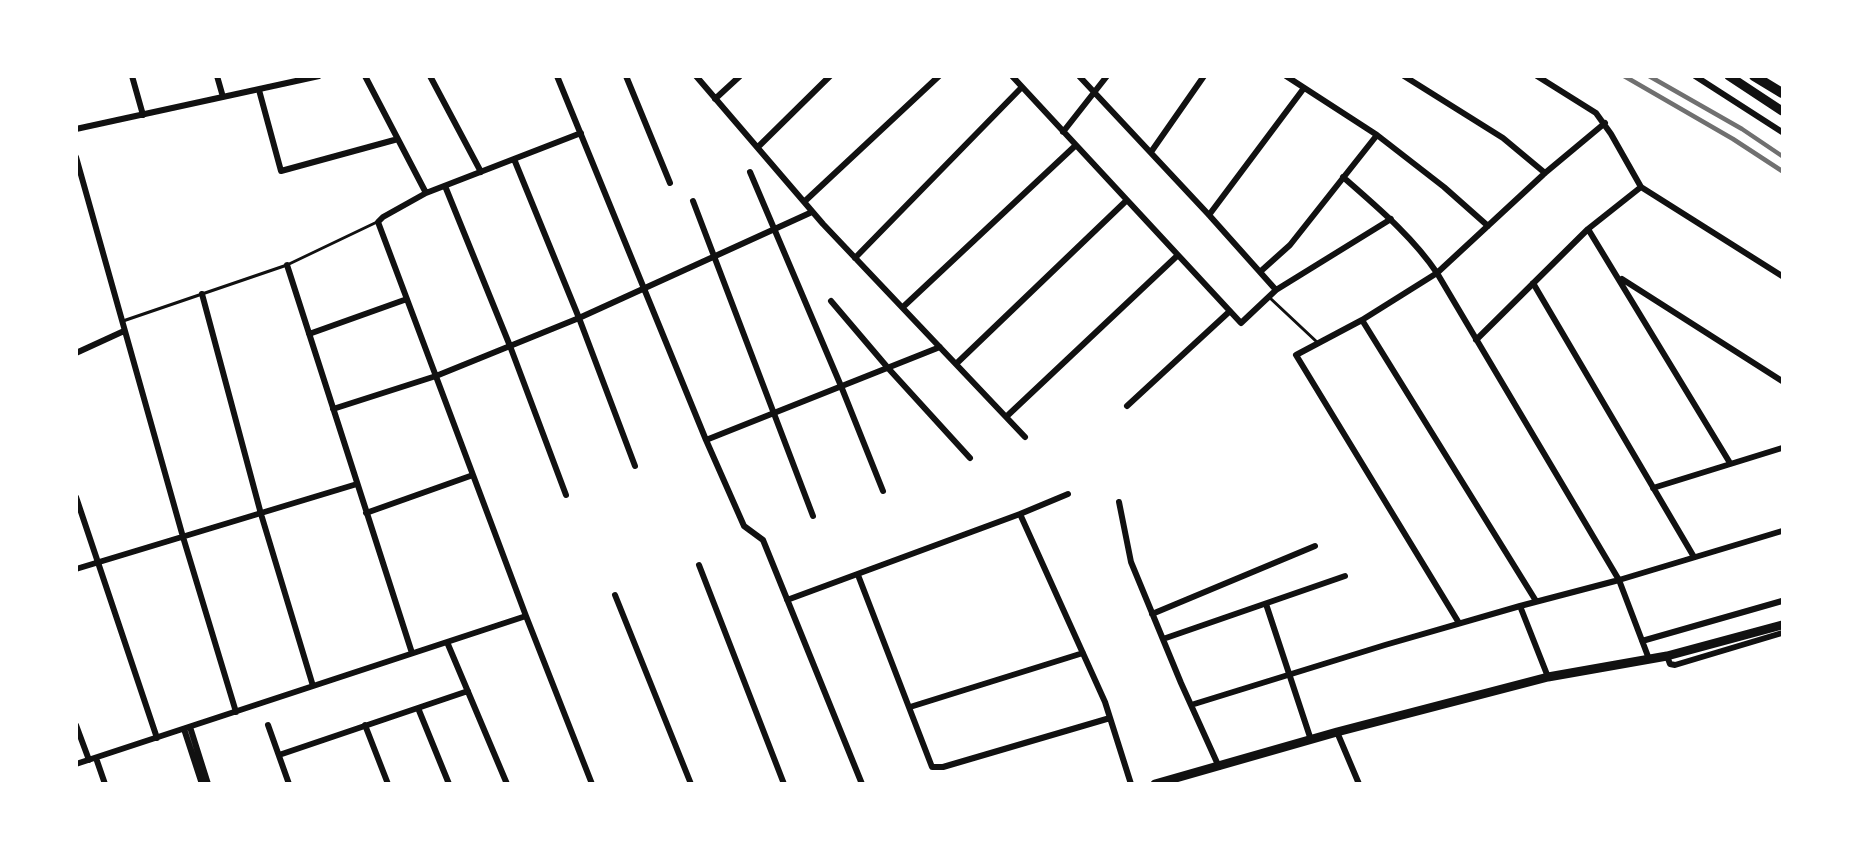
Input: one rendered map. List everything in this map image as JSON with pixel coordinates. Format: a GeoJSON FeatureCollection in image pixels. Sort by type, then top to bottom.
{"type":"FeatureCollection","features":[{"type":"Feature","properties":{"kind":"highway"},"geometry":{"type":"LineString","coordinates":[[1754,76],[1782,93]]}},
{"type":"Feature","properties":{"kind":"main road"},"geometry":{"type":"LineString","coordinates":[[1729,76],[1782,111]]}},
{"type":"Feature","properties":{"kind":"main road"},"geometry":{"type":"LineString","coordinates":[[1155,783],[1337,732],[1548,677],[1658,657],[1782,624]]}},
{"type":"Feature","properties":{"kind":"street"},"geometry":{"type":"LineString","coordinates":[[132,76],[143,115]]}},
{"type":"Feature","properties":{"kind":"street"},"geometry":{"type":"LineString","coordinates":[[218,76],[223,97]]}},
{"type":"Feature","properties":{"kind":"street"},"geometry":{"type":"LineString","coordinates":[[76,129],[319,76]]}},
{"type":"Feature","properties":{"kind":"street"},"geometry":{"type":"LineString","coordinates":[[365,76],[426,193]]}},
{"type":"Feature","properties":{"kind":"street"},"geometry":{"type":"LineString","coordinates":[[430,76],[481,172]]}},
{"type":"Feature","properties":{"kind":"street"},"geometry":{"type":"LineString","coordinates":[[557,76],[706,440],[744,526],[763,540],[862,783]]}},
{"type":"Feature","properties":{"kind":"street"},"geometry":{"type":"LineString","coordinates":[[626,76],[670,183]]}},
{"type":"Feature","properties":{"kind":"street"},"geometry":{"type":"LineString","coordinates":[[696,76],[812,212],[1025,437]]}},
{"type":"Feature","properties":{"kind":"street"},"geometry":{"type":"LineString","coordinates":[[715,99],[740,76]]}},
{"type":"Feature","properties":{"kind":"street"},"geometry":{"type":"LineString","coordinates":[[758,147],[830,76]]}},
{"type":"Feature","properties":{"kind":"street"},"geometry":{"type":"LineString","coordinates":[[804,202],[939,76]]}},
{"type":"Feature","properties":{"kind":"street"},"geometry":{"type":"LineString","coordinates":[[1012,76],[1241,323],[1276,290],[1391,219]]}},
{"type":"Feature","properties":{"kind":"street"},"geometry":{"type":"LineString","coordinates":[[1079,76],[1261,271],[1276,290]]}},
{"type":"Feature","properties":{"kind":"street"},"geometry":{"type":"LineString","coordinates":[[1063,132],[1107,76]]}},
{"type":"Feature","properties":{"kind":"street"},"geometry":{"type":"LineString","coordinates":[[1151,152],[1204,76]]}},
{"type":"Feature","properties":{"kind":"street"},"geometry":{"type":"LineString","coordinates":[[1286,76],[1377,135],[1444,187],[1488,226]]}},
{"type":"Feature","properties":{"kind":"street"},"geometry":{"type":"LineString","coordinates":[[1404,76],[1503,138],[1545,173]]}},
{"type":"Feature","properties":{"kind":"street"},"geometry":{"type":"LineString","coordinates":[[1537,76],[1596,113],[1605,123],[1641,187],[1782,276]]}},
{"type":"Feature","properties":{"kind":"street"},"geometry":{"type":"LineString","coordinates":[[1695,76],[1782,132]]}},
{"type":"Feature","properties":{"kind":"street"},"geometry":{"type":"LineString","coordinates":[[855,258],[1022,87]]}},
{"type":"Feature","properties":{"kind":"street"},"geometry":{"type":"LineString","coordinates":[[1209,215],[1304,88]]}},
{"type":"Feature","properties":{"kind":"street"},"geometry":{"type":"LineString","coordinates":[[259,90],[281,171],[398,139]]}},
{"type":"Feature","properties":{"kind":"street"},"geometry":{"type":"LineString","coordinates":[[1459,623],[1296,355],[1362,320],[1437,273],[1545,173],[1605,123]]}},
{"type":"Feature","properties":{"kind":"street"},"geometry":{"type":"LineString","coordinates":[[581,133],[426,193],[383,216],[378,222],[526,616],[592,783]]}},
{"type":"Feature","properties":{"kind":"street"},"geometry":{"type":"LineString","coordinates":[[1261,271],[1290,245],[1377,135]]}},
{"type":"Feature","properties":{"kind":"street"},"geometry":{"type":"LineString","coordinates":[[903,308],[1076,145]]}},
{"type":"Feature","properties":{"kind":"street"},"geometry":{"type":"LineString","coordinates":[[76,157],[183,537],[236,712]]}},
{"type":"Feature","properties":{"kind":"street"},"geometry":{"type":"LineString","coordinates":[[514,159],[579,318],[635,466]]}},
{"type":"Feature","properties":{"kind":"street"},"geometry":{"type":"LineString","coordinates":[[750,172],[883,491]]}},
{"type":"Feature","properties":{"kind":"street"},"geometry":{"type":"LineString","coordinates":[[1343,177],[1391,219],[1427,258],[1437,273],[1619,580],[1642,640],[1658,657],[1674,665],[1782,633]]}},
{"type":"Feature","properties":{"kind":"street"},"geometry":{"type":"LineString","coordinates":[[445,186],[510,346],[566,495]]}},
{"type":"Feature","properties":{"kind":"street"},"geometry":{"type":"LineString","coordinates":[[1476,340],[1588,229],[1641,187]]}},
{"type":"Feature","properties":{"kind":"street"},"geometry":{"type":"LineString","coordinates":[[956,364],[1127,200]]}},
{"type":"Feature","properties":{"kind":"street"},"geometry":{"type":"LineString","coordinates":[[693,201],[813,516]]}},
{"type":"Feature","properties":{"kind":"street"},"geometry":{"type":"LineString","coordinates":[[333,409],[436,376],[579,318],[812,212]]}},
{"type":"Feature","properties":{"kind":"street"},"geometry":{"type":"LineString","coordinates":[[1588,229],[1730,463]]}},
{"type":"Feature","properties":{"kind":"street"},"geometry":{"type":"LineString","coordinates":[[1006,417],[1178,255]]}},
{"type":"Feature","properties":{"kind":"street"},"geometry":{"type":"LineString","coordinates":[[287,265],[412,653]]}},
{"type":"Feature","properties":{"kind":"street"},"geometry":{"type":"LineString","coordinates":[[1619,277],[1782,381]]}},
{"type":"Feature","properties":{"kind":"street"},"geometry":{"type":"LineString","coordinates":[[1533,283],[1694,557]]}},
{"type":"Feature","properties":{"kind":"street"},"geometry":{"type":"LineString","coordinates":[[202,294],[261,514],[313,686]]}},
{"type":"Feature","properties":{"kind":"street"},"geometry":{"type":"LineString","coordinates":[[309,334],[407,299]]}},
{"type":"Feature","properties":{"kind":"street"},"geometry":{"type":"LineString","coordinates":[[831,301],[970,458]]}},
{"type":"Feature","properties":{"kind":"street"},"geometry":{"type":"LineString","coordinates":[[1127,406],[1230,311]]}},
{"type":"Feature","properties":{"kind":"street"},"geometry":{"type":"LineString","coordinates":[[1362,320],[1536,601]]}},
{"type":"Feature","properties":{"kind":"street"},"geometry":{"type":"LineString","coordinates":[[76,353],[124,331]]}},
{"type":"Feature","properties":{"kind":"street"},"geometry":{"type":"LineString","coordinates":[[706,440],[940,347]]}},
{"type":"Feature","properties":{"kind":"street"},"geometry":{"type":"LineString","coordinates":[[1653,488],[1782,448]]}},
{"type":"Feature","properties":{"kind":"street"},"geometry":{"type":"LineString","coordinates":[[366,513],[473,475]]}},
{"type":"Feature","properties":{"kind":"street"},"geometry":{"type":"LineString","coordinates":[[76,569],[357,484]]}},
{"type":"Feature","properties":{"kind":"street"},"geometry":{"type":"LineString","coordinates":[[788,600],[1068,494]]}},
{"type":"Feature","properties":{"kind":"street"},"geometry":{"type":"LineString","coordinates":[[76,497],[157,738]]}},
{"type":"Feature","properties":{"kind":"street"},"geometry":{"type":"LineString","coordinates":[[1119,502],[1131,562],[1219,766]]}},
{"type":"Feature","properties":{"kind":"street"},"geometry":{"type":"LineString","coordinates":[[1020,514],[1105,702],[1131,783]]}},
{"type":"Feature","properties":{"kind":"street"},"geometry":{"type":"LineString","coordinates":[[1191,705],[1459,623],[1619,580],[1782,531]]}},
{"type":"Feature","properties":{"kind":"street"},"geometry":{"type":"LineString","coordinates":[[1152,614],[1315,546]]}},
{"type":"Feature","properties":{"kind":"street"},"geometry":{"type":"LineString","coordinates":[[699,565],[784,783]]}},
{"type":"Feature","properties":{"kind":"street"},"geometry":{"type":"LineString","coordinates":[[858,575],[932,766],[937,768],[1110,718]]}},
{"type":"Feature","properties":{"kind":"street"},"geometry":{"type":"LineString","coordinates":[[1163,639],[1345,576]]}},
{"type":"Feature","properties":{"kind":"street"},"geometry":{"type":"LineString","coordinates":[[615,595],[692,783]]}},
{"type":"Feature","properties":{"kind":"street"},"geometry":{"type":"LineString","coordinates":[[1642,640],[1782,601]]}},
{"type":"Feature","properties":{"kind":"street"},"geometry":{"type":"LineString","coordinates":[[1266,604],[1311,740]]}},
{"type":"Feature","properties":{"kind":"street"},"geometry":{"type":"LineString","coordinates":[[1520,606],[1548,677]]}},
{"type":"Feature","properties":{"kind":"street"},"geometry":{"type":"LineString","coordinates":[[76,764],[526,616]]}},
{"type":"Feature","properties":{"kind":"street"},"geometry":{"type":"LineString","coordinates":[[447,642],[507,783]]}},
{"type":"Feature","properties":{"kind":"street"},"geometry":{"type":"LineString","coordinates":[[447,642],[507,783]]}},
{"type":"Feature","properties":{"kind":"street"},"geometry":{"type":"LineString","coordinates":[[910,707],[1083,653]]}},
{"type":"Feature","properties":{"kind":"street"},"geometry":{"type":"LineString","coordinates":[[279,755],[468,691]]}},
{"type":"Feature","properties":{"kind":"street"},"geometry":{"type":"LineString","coordinates":[[418,708],[449,783]]}},
{"type":"Feature","properties":{"kind":"street"},"geometry":{"type":"LineString","coordinates":[[76,725],[105,783]]}},
{"type":"Feature","properties":{"kind":"street"},"geometry":{"type":"LineString","coordinates":[[268,725],[289,783]]}},
{"type":"Feature","properties":{"kind":"street"},"geometry":{"type":"LineString","coordinates":[[365,725],[388,783]]}},
{"type":"Feature","properties":{"kind":"street"},"geometry":{"type":"LineString","coordinates":[[187,728],[202,783]]}},
{"type":"Feature","properties":{"kind":"street"},"geometry":{"type":"LineString","coordinates":[[187,728],[208,783]]}},
{"type":"Feature","properties":{"kind":"street"},"geometry":{"type":"LineString","coordinates":[[1337,732],[1359,783]]}},
{"type":"Feature","properties":{"kind":"lane"},"geometry":{"type":"LineString","coordinates":[[122,322],[287,265],[378,222]]}},
{"type":"Feature","properties":{"kind":"lane"},"geometry":{"type":"LineString","coordinates":[[1269,297],[1318,343]]}},
{"type":"Feature","properties":{"kind":"railway"},"geometry":{"type":"LineString","coordinates":[[1624,76],[1733,139],[1782,171]]}},
{"type":"Feature","properties":{"kind":"railway"},"geometry":{"type":"LineString","coordinates":[[1649,76],[1742,129],[1782,156]]}}]}
